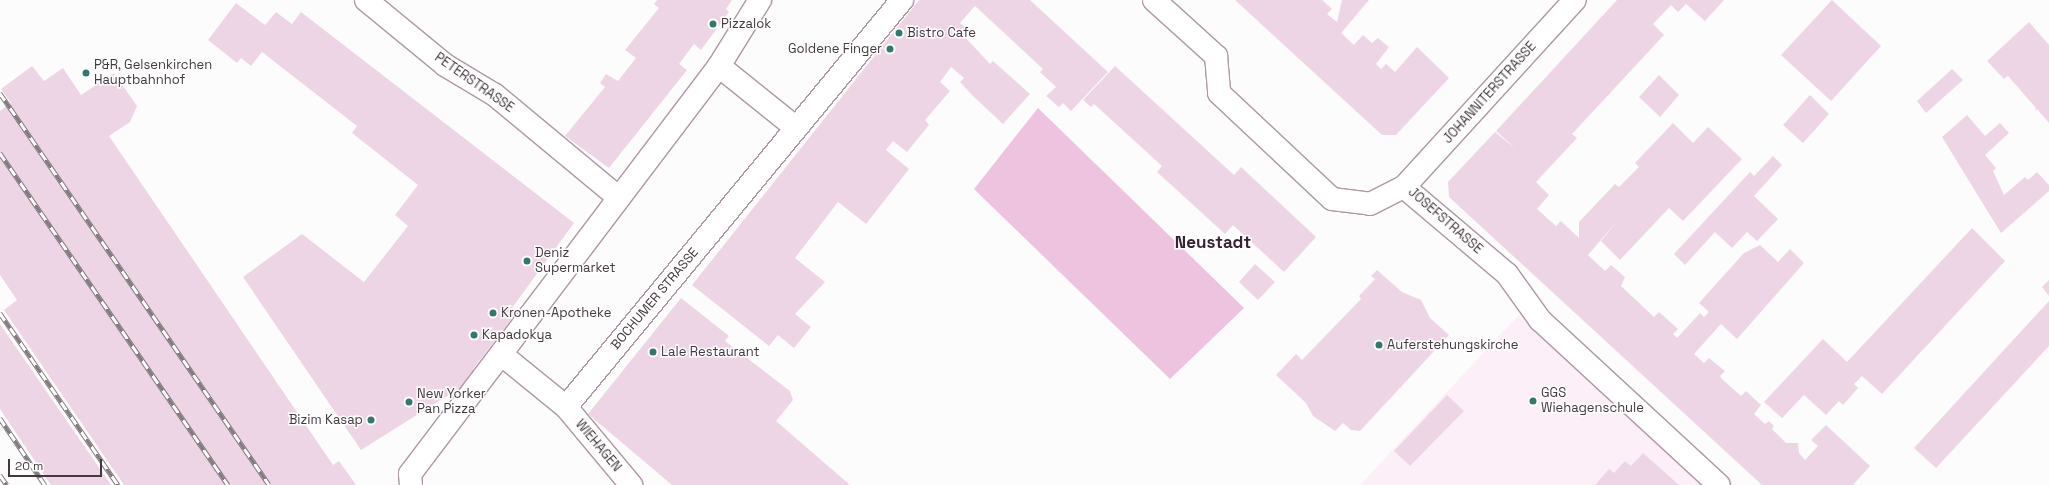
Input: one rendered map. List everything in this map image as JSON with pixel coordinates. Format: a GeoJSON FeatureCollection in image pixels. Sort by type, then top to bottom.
{"type":"FeatureCollection","features":[{"type":"Feature","properties":{"kind":"street","name":"PETERSTRASSE"},"geometry":{"type":"LineString","coordinates":[[366,0],[445,65],[516,112],[619,198]]}},
{"type":"Feature","properties":{"kind":"street"},"geometry":{"type":"LineString","coordinates":[[411,485],[410,474],[719,66],[760,0]]}},
{"type":"Feature","properties":{"kind":"street","name":"BOCHUMER STRASSE"},"geometry":{"type":"LineString","coordinates":[[566,407],[902,0]]}},
{"type":"Feature","properties":{"kind":"street","name":"JOSEFSTRASSE"},"geometry":{"type":"LineString","coordinates":[[1154,0],[1216,56],[1219,93],[1332,199],[1370,204],[1404,187],[1506,274],[1540,320],[1719,485]]}},
{"type":"Feature","properties":{"kind":"street","name":"JOHANNITERSTRASSE"},"geometry":{"type":"LineString","coordinates":[[1404,187],[1575,0]]}},
{"type":"Feature","properties":{"kind":"street"},"geometry":{"type":"LineString","coordinates":[[719,66],[796,128]]}},
{"type":"Feature","properties":{"kind":"street"},"geometry":{"type":"LineString","coordinates":[[502,354],[566,407]]}},
{"type":"Feature","properties":{"kind":"street","name":"WIEHAGEN"},"geometry":{"type":"LineString","coordinates":[[566,407],[631,485]]}},
{"type":"Feature","properties":{"kind":"shaded area"},"geometry":{"type":"Polygon","coordinates":[[[1038,108],[1244,308],[1170,379],[974,189],[1038,108]]]}},
{"type":"Feature","properties":{"kind":"shaded area","name":"GGS Wiehagenschule"},"geometry":{"type":"Polygon","coordinates":[[[1529,304],[1713,485],[1360,485],[1529,304]]]}},
{"type":"Feature","properties":{"kind":"building"},"geometry":{"type":"Polygon","coordinates":[[[657,0],[732,0],[726,9],[729,12],[701,50],[694,44],[679,64],[687,70],[609,168],[565,136],[605,87],[600,83],[606,74],[618,81],[636,58],[625,50],[659,8],[654,4],[657,0]]]}},
{"type":"Feature","properties":{"kind":"building"},"geometry":{"type":"Polygon","coordinates":[[[919,0],[1030,0],[1108,72],[1071,111],[1063,103],[1059,107],[1046,96],[1056,87],[1040,72],[1043,69],[975,6],[960,23],[968,30],[963,35],[990,64],[993,61],[1030,94],[1003,124],[960,82],[964,78],[951,67],[940,82],[950,91],[925,120],[929,125],[907,152],[893,141],[886,150],[909,169],[866,224],[838,202],[795,258],[825,282],[795,314],[811,327],[794,348],[778,335],[769,346],[692,285],[919,0]]]}},
{"type":"Feature","properties":{"kind":"building"},"geometry":{"type":"Polygon","coordinates":[[[1235,0],[1322,0],[1332,9],[1327,14],[1337,22],[1342,0],[1369,0],[1341,33],[1354,45],[1363,35],[1372,43],[1378,38],[1389,47],[1376,64],[1381,69],[1386,64],[1395,72],[1417,47],[1449,78],[1396,135],[1382,135],[1235,0]]]}},
{"type":"Feature","properties":{"kind":"building"},"geometry":{"type":"Polygon","coordinates":[[[1617,0],[1724,0],[1705,21],[1686,4],[1678,12],[1671,5],[1653,24],[1664,35],[1572,134],[1577,138],[1536,182],[1549,195],[1537,209],[1556,226],[1561,221],[1579,238],[1579,222],[1615,184],[1619,187],[1639,167],[1635,163],[1673,123],[1693,143],[1708,127],[1742,159],[1683,221],[1669,208],[1620,260],[1601,241],[1619,219],[1588,255],[1605,271],[1611,265],[1625,277],[1621,286],[1654,317],[1659,312],[1678,329],[1673,334],[1677,338],[1700,313],[1704,317],[1709,312],[1699,303],[1744,253],[1760,245],[1778,262],[1790,249],[1804,263],[1737,339],[1721,324],[1694,354],[1704,363],[1709,358],[1725,371],[1720,376],[1722,379],[1741,396],[1746,391],[1761,405],[1754,414],[1765,424],[1769,421],[1774,426],[1772,429],[1786,443],[1798,443],[1799,453],[1805,460],[1818,446],[1811,440],[1826,425],[1870,466],[1853,485],[1762,485],[1449,197],[1448,182],[1495,132],[1516,149],[1496,131],[1617,0]]]}},
{"type":"Feature","properties":{"kind":"building"},"geometry":{"type":"Polygon","coordinates":[[[1832,0],[1881,46],[1831,101],[1781,55],[1832,0]]]}},
{"type":"Feature","properties":{"kind":"building"},"geometry":{"type":"Polygon","coordinates":[[[236,3],[265,25],[276,12],[292,24],[301,12],[574,223],[512,308],[517,312],[473,369],[479,376],[361,450],[243,277],[302,234],[364,282],[408,226],[395,215],[418,185],[352,133],[357,126],[262,52],[251,66],[241,58],[237,63],[208,40],[236,3]]]}},
{"type":"Feature","properties":{"kind":"building"},"geometry":{"type":"Polygon","coordinates":[[[2029,22],[2049,45],[2049,123],[2037,109],[2034,111],[2036,108],[2008,76],[2004,79],[1987,61],[2029,22]]]}},
{"type":"Feature","properties":{"kind":"building"},"geometry":{"type":"Polygon","coordinates":[[[32,66],[44,81],[63,68],[81,95],[114,73],[137,106],[130,122],[109,136],[333,465],[339,461],[356,485],[124,485],[4,310],[17,300],[0,275],[0,111],[11,103],[1,89],[32,66]]]}},
{"type":"Feature","properties":{"kind":"building"},"geometry":{"type":"Polygon","coordinates":[[[1115,66],[1234,175],[1241,167],[1316,237],[1284,272],[1233,225],[1225,234],[1157,172],[1162,166],[1094,104],[1091,107],[1083,100],[1115,66]]]}},
{"type":"Feature","properties":{"kind":"building"},"geometry":{"type":"Polygon","coordinates":[[[1952,69],[1963,80],[1926,113],[1917,101],[1952,69]]]}},
{"type":"Feature","properties":{"kind":"building"},"geometry":{"type":"Polygon","coordinates":[[[1659,75],[1679,95],[1660,117],[1639,97],[1659,75]]]}},
{"type":"Feature","properties":{"kind":"building"},"geometry":{"type":"Polygon","coordinates":[[[1810,95],[1829,114],[1803,143],[1783,125],[1810,95]]]}},
{"type":"Feature","properties":{"kind":"building"},"geometry":{"type":"Polygon","coordinates":[[[1967,115],[1985,136],[2000,123],[2009,133],[1985,155],[1996,168],[1993,171],[2004,195],[2025,177],[2028,180],[2037,172],[2049,185],[2049,191],[2001,233],[1942,137],[1967,115]]]}},
{"type":"Feature","properties":{"kind":"building"},"geometry":{"type":"Polygon","coordinates":[[[1773,156],[1782,165],[1754,196],[1778,219],[1757,241],[1747,232],[1732,248],[1715,232],[1685,265],[1674,254],[1750,172],[1754,176],[1773,156]]]}},
{"type":"Feature","properties":{"kind":"building"},"geometry":{"type":"Polygon","coordinates":[[[1972,228],[2005,261],[1882,394],[1862,376],[1854,384],[1858,388],[1843,405],[1839,401],[1826,415],[1804,395],[1782,418],[1764,402],[1823,339],[1847,362],[1972,228]]]}},
{"type":"Feature","properties":{"kind":"building"},"geometry":{"type":"Polygon","coordinates":[[[1255,264],[1275,282],[1258,300],[1239,282],[1255,264]]]}},
{"type":"Feature","properties":{"kind":"building","name":"Auferstehungskirche"},"geometry":{"type":"Polygon","coordinates":[[[1377,270],[1402,292],[1421,300],[1430,318],[1449,335],[1360,431],[1351,430],[1343,423],[1335,431],[1313,416],[1306,403],[1276,375],[1296,354],[1302,360],[1361,299],[1359,296],[1375,279],[1371,276],[1377,270]]]}},
{"type":"Feature","properties":{"kind":"building"},"geometry":{"type":"Polygon","coordinates":[[[2049,280],[2049,296],[2042,287],[2049,280]]]}},
{"type":"Feature","properties":{"kind":"building"},"geometry":{"type":"Polygon","coordinates":[[[681,298],[729,336],[725,341],[790,391],[793,400],[776,421],[850,485],[672,485],[588,414],[681,298]]]}},
{"type":"Feature","properties":{"kind":"building"},"geometry":{"type":"Polygon","coordinates":[[[2049,301],[2049,346],[1936,468],[1914,448],[2049,301]]]}},
{"type":"Feature","properties":{"kind":"building"},"geometry":{"type":"Polygon","coordinates":[[[0,324],[111,485],[51,485],[0,409],[0,324]]]}},
{"type":"Feature","properties":{"kind":"building"},"geometry":{"type":"Polygon","coordinates":[[[1447,395],[1464,411],[1410,466],[1394,451],[1447,395]]]}},
{"type":"Feature","properties":{"kind":"building"},"geometry":{"type":"Polygon","coordinates":[[[1643,453],[1679,485],[1595,485],[1609,469],[1614,473],[1625,461],[1631,466],[1643,453]]]}},
{"type":"Feature","properties":{"kind":"railway"},"geometry":{"type":"LineString","coordinates":[[0,93],[269,485]]}},
{"type":"Feature","properties":{"kind":"railway"},"geometry":{"type":"LineString","coordinates":[[0,153],[228,485]]}},
{"type":"Feature","properties":{"kind":"railway"},"geometry":{"type":"LineString","coordinates":[[0,313],[118,485]]}},
{"type":"Feature","properties":{"kind":"railway"},"geometry":{"type":"LineString","coordinates":[[0,418],[45,485]]}},
{"type":"Feature","properties":{"kind":"railway"},"geometry":{"type":"LineString","coordinates":[[0,475],[7,485]]}},
{"type":"Feature","properties":{"kind":"place","name":"Pizzalok"},"geometry":{"type":"Point","coordinates":[713,24]}},
{"type":"Feature","properties":{"kind":"place","name":"Bistro Cafe"},"geometry":{"type":"Point","coordinates":[899,33]}},
{"type":"Feature","properties":{"kind":"place","name":"Goldene Finger"},"geometry":{"type":"Point","coordinates":[890,49]}},
{"type":"Feature","properties":{"kind":"place","name":"P&R, Gelsenkirchen Hauptbahnhof"},"geometry":{"type":"Point","coordinates":[86,73]}},
{"type":"Feature","properties":{"kind":"place","name":"Deniz Supermarket"},"geometry":{"type":"Point","coordinates":[527,261]}},
{"type":"Feature","properties":{"kind":"place","name":"Kronen-Apotheke"},"geometry":{"type":"Point","coordinates":[493,313]}},
{"type":"Feature","properties":{"kind":"place","name":"Kapadokya"},"geometry":{"type":"Point","coordinates":[474,335]}},
{"type":"Feature","properties":{"kind":"place","name":"Auferstehungskirche"},"geometry":{"type":"Point","coordinates":[1379,345]}},
{"type":"Feature","properties":{"kind":"place","name":"Lale Restaurant"},"geometry":{"type":"Point","coordinates":[653,352]}},
{"type":"Feature","properties":{"kind":"place","name":"GGS Wiehagenschule"},"geometry":{"type":"Point","coordinates":[1533,401]}},
{"type":"Feature","properties":{"kind":"place","name":"New Yorker Pan Pizza"},"geometry":{"type":"Point","coordinates":[409,402]}},
{"type":"Feature","properties":{"kind":"place","name":"Bizim Kasap"},"geometry":{"type":"Point","coordinates":[371,420]}},
{"type":"Feature","properties":{"kind":"district","name":"Neustadt"},"geometry":{"type":"Point","coordinates":[1213,243]}}]}
